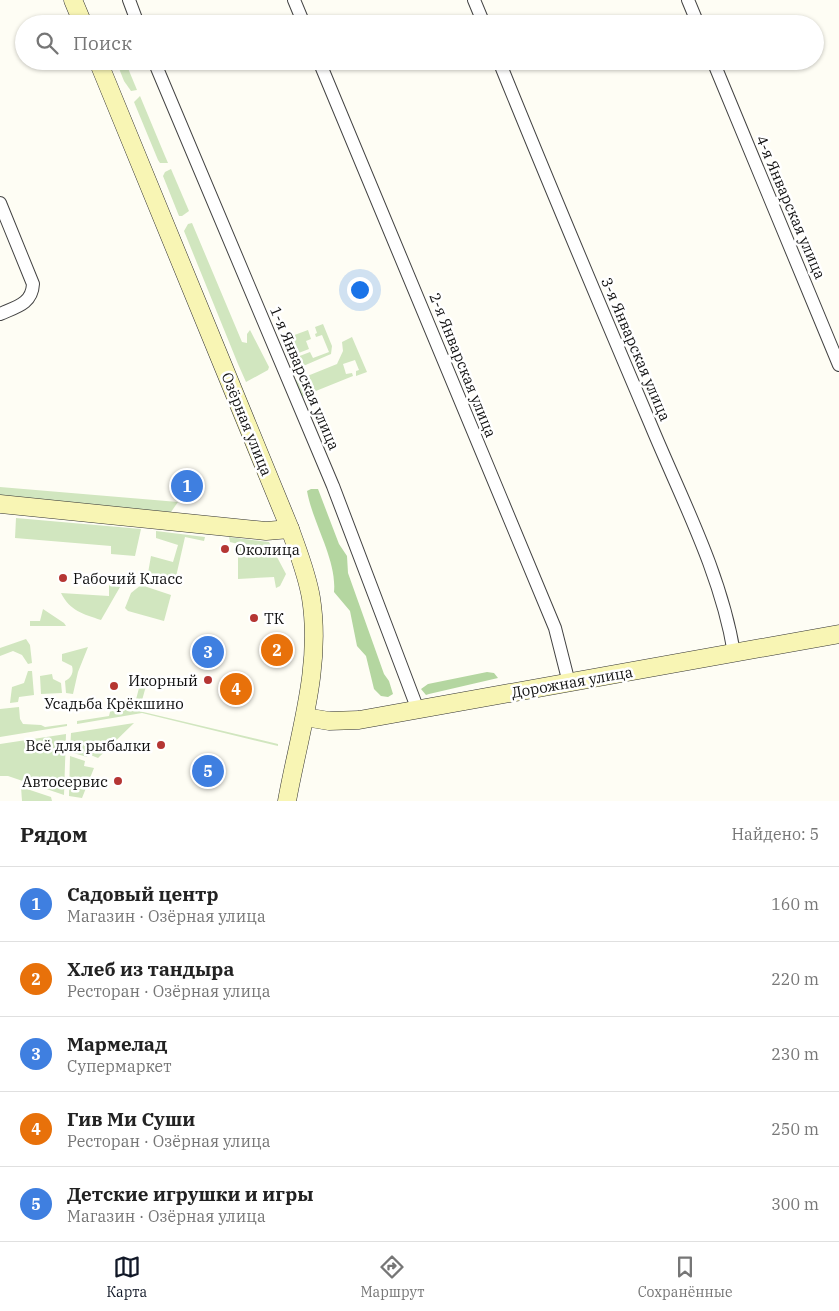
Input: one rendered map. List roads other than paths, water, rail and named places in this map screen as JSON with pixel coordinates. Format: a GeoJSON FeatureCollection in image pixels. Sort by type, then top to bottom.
{"type":"FeatureCollection","features":[{"type":"Feature","properties":{"kind":"street"},"geometry":{"type":"LineString","coordinates":[[73,0],[79,15]]}},
{"type":"Feature","properties":{"kind":"street"},"geometry":{"type":"LineString","coordinates":[[129,0],[135,15]]}},
{"type":"Feature","properties":{"kind":"street"},"geometry":{"type":"LineString","coordinates":[[294,0],[300,15]]}},
{"type":"Feature","properties":{"kind":"street"},"geometry":{"type":"LineString","coordinates":[[474,0],[480,15]]}},
{"type":"Feature","properties":{"kind":"street"},"geometry":{"type":"LineString","coordinates":[[688,0],[694,15]]}},
{"type":"Feature","properties":{"kind":"street","name":"Озёрная улица"},"geometry":{"type":"LineString","coordinates":[[102,70],[290,529],[308,581],[314,624],[312,675],[287,801]]}},
{"type":"Feature","properties":{"kind":"street","name":"1-я Январская улица"},"geometry":{"type":"LineString","coordinates":[[158,70],[333,486],[418,710]]}},
{"type":"Feature","properties":{"kind":"street","name":"2-я Январская улица"},"geometry":{"type":"LineString","coordinates":[[324,70],[554,628],[569,683]]}},
{"type":"Feature","properties":{"kind":"street","name":"3-я Январская улица"},"geometry":{"type":"LineString","coordinates":[[503,70],[563,220],[705,554],[728,615],[734,653]]}},
{"type":"Feature","properties":{"kind":"street","name":"4-я Январская улица"},"geometry":{"type":"LineString","coordinates":[[717,70],[839,365]]}},
{"type":"Feature","properties":{"kind":"street"},"geometry":{"type":"LineString","coordinates":[[0,203],[33,284],[30,299],[25,304],[0,314]]}},
{"type":"Feature","properties":{"kind":"street"},"geometry":{"type":"LineString","coordinates":[[0,504],[148,517],[266,531],[290,529]]}},
{"type":"Feature","properties":{"kind":"street","name":"Дорожная улица"},"geometry":{"type":"LineString","coordinates":[[305,717],[344,722],[839,634]]}},
{"type":"Feature","properties":{"kind":"place","name":"Садовый центр"},"geometry":{"type":"Point","coordinates":[187,486]}},
{"type":"Feature","properties":{"kind":"place","name":"Околица"},"geometry":{"type":"Point","coordinates":[225,549]}},
{"type":"Feature","properties":{"kind":"place","name":"Рабочий Класс"},"geometry":{"type":"Point","coordinates":[63,578]}},
{"type":"Feature","properties":{"kind":"place","name":"ТК"},"geometry":{"type":"Point","coordinates":[254,618]}},
{"type":"Feature","properties":{"kind":"place","name":"Хлеб из тандыра"},"geometry":{"type":"Point","coordinates":[277,650]}},
{"type":"Feature","properties":{"kind":"place","name":"Мармелад"},"geometry":{"type":"Point","coordinates":[208,652]}},
{"type":"Feature","properties":{"kind":"place","name":"Икорный"},"geometry":{"type":"Point","coordinates":[208,680]}},
{"type":"Feature","properties":{"kind":"place","name":"Усадьба Крёкшино"},"geometry":{"type":"Point","coordinates":[114,686]}},
{"type":"Feature","properties":{"kind":"place","name":"Гив Ми Суши"},"geometry":{"type":"Point","coordinates":[236,689]}},
{"type":"Feature","properties":{"kind":"place","name":"Всё для рыбалки"},"geometry":{"type":"Point","coordinates":[161,745]}},
{"type":"Feature","properties":{"kind":"place","name":"Детские игрушки и игры"},"geometry":{"type":"Point","coordinates":[208,771]}},
{"type":"Feature","properties":{"kind":"place","name":"Автосервис"},"geometry":{"type":"Point","coordinates":[118,781]}}]}
